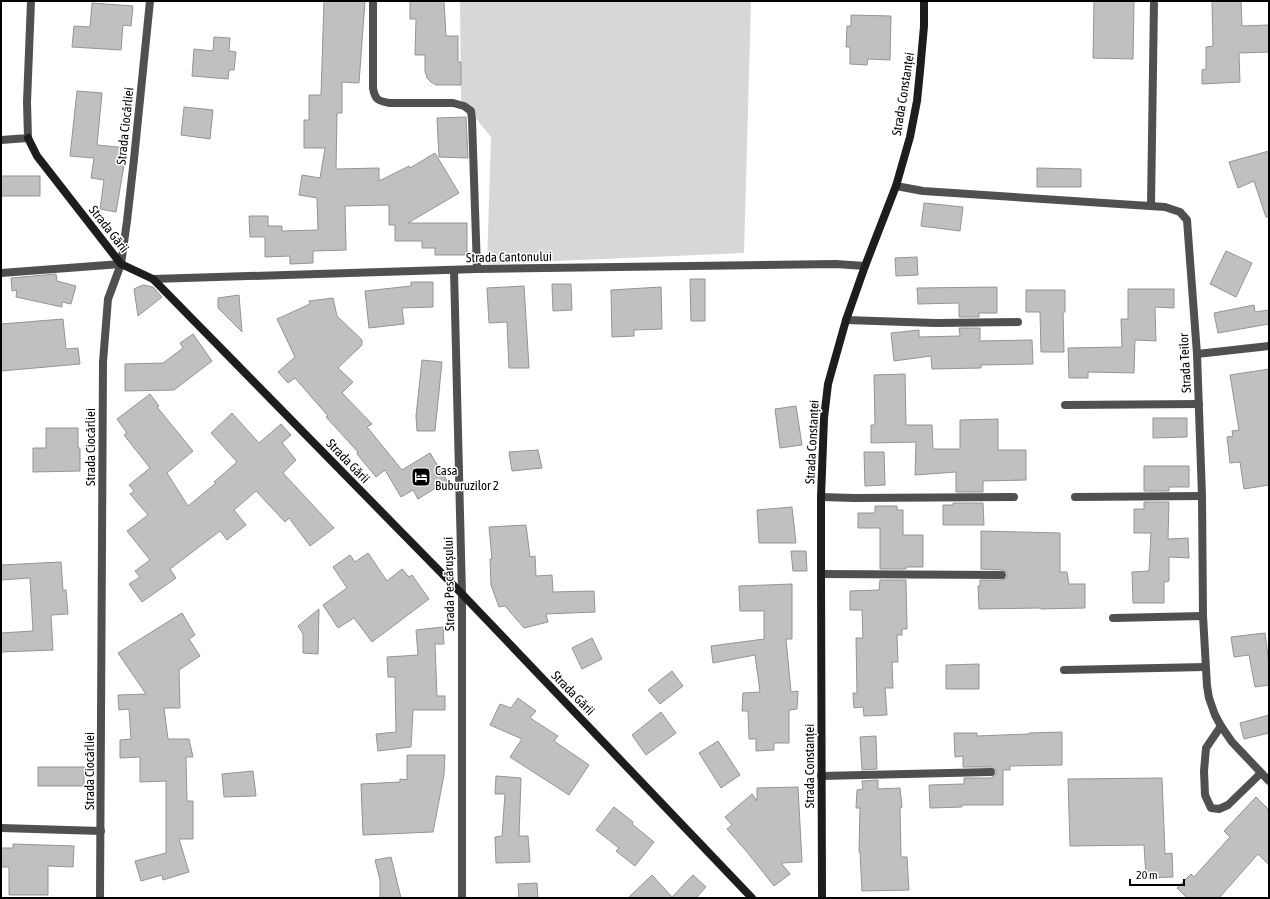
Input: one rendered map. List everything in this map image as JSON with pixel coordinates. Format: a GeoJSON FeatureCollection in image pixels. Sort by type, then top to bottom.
{"type":"FeatureCollection","features":[{"type":"Feature","properties":{"kind":"street","name":"Strada Gării"},"geometry":{"type":"LineString","coordinates":[[32,1],[27,102],[28,138],[37,156],[121,264],[153,278],[462,594],[752,898]]}},
{"type":"Feature","properties":{"kind":"street","name":"Strada Ciocârliei"},"geometry":{"type":"LineString","coordinates":[[100,898],[103,362],[108,298],[121,264],[134,159],[150,1]]}},
{"type":"Feature","properties":{"kind":"street"},"geometry":{"type":"LineString","coordinates":[[373,1],[374,96],[380,101],[390,103],[453,103],[464,106],[471,111],[477,269]]}},
{"type":"Feature","properties":{"kind":"street","name":"Strada Constanței"},"geometry":{"type":"LineString","coordinates":[[822,898],[821,497],[824,418],[828,384],[846,320],[896,186],[910,137],[917,101],[924,26],[924,1]]}},
{"type":"Feature","properties":{"kind":"street"},"geometry":{"type":"LineString","coordinates":[[1151,206],[1154,1]]}},
{"type":"Feature","properties":{"kind":"street"},"geometry":{"type":"LineString","coordinates":[[1,140],[28,138]]}},
{"type":"Feature","properties":{"kind":"street","name":"Strada Teilor"},"geometry":{"type":"LineString","coordinates":[[896,186],[923,191],[1166,207],[1180,212],[1187,220],[1198,354],[1202,496],[1203,616],[1205,667],[1209,698],[1220,726],[1232,742],[1269,780]]}},
{"type":"Feature","properties":{"kind":"street"},"geometry":{"type":"LineString","coordinates":[[1,273],[121,264]]}},
{"type":"Feature","properties":{"kind":"street","name":"Strada Cantonului"},"geometry":{"type":"LineString","coordinates":[[153,278],[477,269],[836,264],[865,266]]}},
{"type":"Feature","properties":{"kind":"street","name":"Strada Pescărușului"},"geometry":{"type":"LineString","coordinates":[[454,270],[462,594],[462,898]]}},
{"type":"Feature","properties":{"kind":"street"},"geometry":{"type":"LineString","coordinates":[[846,320],[935,323],[1018,322]]}},
{"type":"Feature","properties":{"kind":"street"},"geometry":{"type":"LineString","coordinates":[[1198,354],[1269,346]]}},
{"type":"Feature","properties":{"kind":"street"},"geometry":{"type":"LineString","coordinates":[[1065,404],[1199,404]]}},
{"type":"Feature","properties":{"kind":"street"},"geometry":{"type":"LineString","coordinates":[[1075,497],[1202,496]]}},
{"type":"Feature","properties":{"kind":"street"},"geometry":{"type":"LineString","coordinates":[[821,497],[1014,497]]}},
{"type":"Feature","properties":{"kind":"street"},"geometry":{"type":"LineString","coordinates":[[821,574],[1002,574]]}},
{"type":"Feature","properties":{"kind":"street"},"geometry":{"type":"LineString","coordinates":[[1113,618],[1203,616]]}},
{"type":"Feature","properties":{"kind":"street"},"geometry":{"type":"LineString","coordinates":[[1064,670],[1205,667]]}},
{"type":"Feature","properties":{"kind":"street"},"geometry":{"type":"LineString","coordinates":[[1220,726],[1206,748],[1204,771],[1205,795],[1211,808],[1219,809],[1228,805],[1261,773]]}},
{"type":"Feature","properties":{"kind":"street"},"geometry":{"type":"LineString","coordinates":[[821,776],[991,772]]}},
{"type":"Feature","properties":{"kind":"street"},"geometry":{"type":"LineString","coordinates":[[1,828],[101,831]]}},
{"type":"Feature","properties":{"kind":"shaded area"},"geometry":{"type":"Polygon","coordinates":[[[460,1],[751,1],[744,253],[487,264],[491,137],[461,100],[460,1]]]}},
{"type":"Feature","properties":{"kind":"building"},"geometry":{"type":"Polygon","coordinates":[[[324,1],[365,1],[359,83],[342,82],[342,113],[337,113],[336,169],[379,168],[379,181],[409,166],[410,168],[435,153],[459,193],[408,223],[467,223],[467,255],[435,255],[435,248],[422,248],[422,241],[395,241],[395,225],[389,225],[389,205],[345,206],[346,250],[313,251],[313,263],[290,264],[290,256],[265,257],[265,237],[250,237],[249,216],[268,216],[268,226],[282,226],[282,231],[318,230],[317,198],[299,195],[302,175],[320,178],[325,148],[304,148],[304,120],[309,120],[309,95],[321,95],[324,1]]]}},
{"type":"Feature","properties":{"kind":"building"},"geometry":{"type":"Polygon","coordinates":[[[410,1],[444,1],[446,36],[458,36],[458,62],[461,62],[461,85],[436,85],[427,78],[425,71],[425,55],[415,55],[416,19],[410,19],[410,1]]]}},
{"type":"Feature","properties":{"kind":"building"},"geometry":{"type":"Polygon","coordinates":[[[1094,1],[1134,1],[1133,59],[1093,58],[1094,1]]]}},
{"type":"Feature","properties":{"kind":"building"},"geometry":{"type":"Polygon","coordinates":[[[1212,1],[1241,1],[1242,26],[1269,25],[1269,52],[1239,53],[1240,82],[1202,84],[1202,70],[1206,69],[1206,47],[1213,46],[1212,1]]]}},
{"type":"Feature","properties":{"kind":"building"},"geometry":{"type":"Polygon","coordinates":[[[92,3],[133,6],[131,26],[123,25],[121,50],[72,47],[74,26],[90,27],[92,3]]]}},
{"type":"Feature","properties":{"kind":"building"},"geometry":{"type":"Polygon","coordinates":[[[851,15],[891,16],[890,60],[868,59],[867,65],[850,64],[850,47],[846,47],[847,26],[851,26],[851,15]]]}},
{"type":"Feature","properties":{"kind":"building"},"geometry":{"type":"Polygon","coordinates":[[[214,37],[230,38],[229,51],[236,52],[234,70],[229,70],[228,79],[192,76],[194,49],[213,51],[214,37]]]}},
{"type":"Feature","properties":{"kind":"building"},"geometry":{"type":"Polygon","coordinates":[[[77,91],[102,93],[97,145],[127,148],[116,212],[100,209],[104,180],[91,178],[94,158],[70,156],[77,91]]]}},
{"type":"Feature","properties":{"kind":"building"},"geometry":{"type":"Polygon","coordinates":[[[184,107],[213,110],[210,139],[181,135],[184,107]]]}},
{"type":"Feature","properties":{"kind":"building"},"geometry":{"type":"Polygon","coordinates":[[[466,117],[468,158],[439,157],[437,118],[466,117]]]}},
{"type":"Feature","properties":{"kind":"building"},"geometry":{"type":"Polygon","coordinates":[[[1269,151],[1269,217],[1266,217],[1254,181],[1238,188],[1229,162],[1269,151]]]}},
{"type":"Feature","properties":{"kind":"building"},"geometry":{"type":"Polygon","coordinates":[[[1037,168],[1081,169],[1081,187],[1037,187],[1037,168]]]}},
{"type":"Feature","properties":{"kind":"building"},"geometry":{"type":"Polygon","coordinates":[[[1,176],[40,176],[40,196],[1,196],[1,176]]]}},
{"type":"Feature","properties":{"kind":"building"},"geometry":{"type":"Polygon","coordinates":[[[924,203],[963,207],[960,231],[921,226],[924,203]]]}},
{"type":"Feature","properties":{"kind":"building"},"geometry":{"type":"Polygon","coordinates":[[[1226,251],[1252,263],[1236,297],[1210,284],[1226,251]]]}},
{"type":"Feature","properties":{"kind":"building"},"geometry":{"type":"Polygon","coordinates":[[[917,257],[918,275],[896,276],[895,258],[917,257]]]}},
{"type":"Feature","properties":{"kind":"building"},"geometry":{"type":"Polygon","coordinates":[[[56,274],[57,281],[76,286],[71,304],[62,302],[62,307],[16,297],[17,290],[12,291],[11,278],[56,274]]]}},
{"type":"Feature","properties":{"kind":"building"},"geometry":{"type":"Polygon","coordinates":[[[690,279],[705,279],[705,321],[691,321],[690,279]]]}},
{"type":"Feature","properties":{"kind":"building"},"geometry":{"type":"Polygon","coordinates":[[[411,282],[433,282],[433,307],[402,308],[404,324],[369,328],[365,291],[411,286],[411,282]]]}},
{"type":"Feature","properties":{"kind":"building"},"geometry":{"type":"Polygon","coordinates":[[[552,284],[571,284],[572,310],[553,311],[552,284]]]}},
{"type":"Feature","properties":{"kind":"building"},"geometry":{"type":"Polygon","coordinates":[[[143,285],[153,287],[162,297],[138,316],[134,289],[143,285]]]}},
{"type":"Feature","properties":{"kind":"building"},"geometry":{"type":"Polygon","coordinates":[[[524,286],[529,368],[509,368],[507,322],[489,323],[487,288],[524,286]]]}},
{"type":"Feature","properties":{"kind":"building"},"geometry":{"type":"Polygon","coordinates":[[[661,287],[662,329],[634,330],[634,336],[612,337],[611,290],[661,287]]]}},
{"type":"Feature","properties":{"kind":"building"},"geometry":{"type":"Polygon","coordinates":[[[997,287],[997,313],[979,313],[979,317],[959,317],[959,303],[918,304],[917,288],[997,287]]]}},
{"type":"Feature","properties":{"kind":"building"},"geometry":{"type":"Polygon","coordinates":[[[1128,289],[1174,289],[1174,308],[1155,307],[1156,341],[1135,340],[1134,373],[1088,372],[1088,378],[1069,378],[1068,348],[1122,347],[1121,319],[1128,319],[1128,289]]]}},
{"type":"Feature","properties":{"kind":"building"},"geometry":{"type":"Polygon","coordinates":[[[1026,290],[1065,290],[1065,312],[1063,312],[1064,352],[1041,352],[1040,312],[1026,312],[1026,290]]]}},
{"type":"Feature","properties":{"kind":"building"},"geometry":{"type":"Polygon","coordinates":[[[239,295],[242,332],[218,308],[218,298],[239,295]]]}},
{"type":"Feature","properties":{"kind":"building"},"geometry":{"type":"Polygon","coordinates":[[[333,298],[337,316],[362,340],[362,345],[338,368],[353,382],[342,393],[372,424],[367,427],[402,470],[430,453],[447,481],[418,499],[413,490],[401,497],[385,470],[376,477],[357,454],[358,452],[326,417],[328,416],[295,378],[288,383],[278,372],[295,357],[277,319],[310,304],[309,301],[333,298]]]}},
{"type":"Feature","properties":{"kind":"building"},"geometry":{"type":"Polygon","coordinates":[[[1254,305],[1255,312],[1269,310],[1269,324],[1218,333],[1214,313],[1254,305]]]}},
{"type":"Feature","properties":{"kind":"building"},"geometry":{"type":"Polygon","coordinates":[[[63,319],[66,349],[78,348],[80,364],[1,371],[1,324],[63,319]]]}},
{"type":"Feature","properties":{"kind":"building"},"geometry":{"type":"Polygon","coordinates":[[[959,328],[980,328],[980,341],[1032,340],[1033,364],[981,365],[981,368],[932,369],[931,356],[894,361],[891,333],[919,330],[919,337],[960,336],[959,328]]]}},
{"type":"Feature","properties":{"kind":"building"},"geometry":{"type":"Polygon","coordinates":[[[193,334],[212,361],[174,390],[125,391],[125,364],[163,363],[183,348],[180,343],[193,334]]]}},
{"type":"Feature","properties":{"kind":"building"},"geometry":{"type":"Polygon","coordinates":[[[422,360],[442,362],[435,431],[417,431],[416,416],[422,360]]]}},
{"type":"Feature","properties":{"kind":"building"},"geometry":{"type":"Polygon","coordinates":[[[1269,369],[1269,485],[1244,489],[1240,462],[1230,463],[1227,437],[1233,436],[1232,431],[1239,430],[1230,375],[1269,369]]]}},
{"type":"Feature","properties":{"kind":"building"},"geometry":{"type":"Polygon","coordinates":[[[905,374],[906,425],[932,425],[933,449],[960,449],[960,420],[998,419],[998,450],[1026,450],[1026,480],[983,481],[983,492],[956,492],[956,472],[915,475],[916,442],[871,443],[871,425],[875,425],[874,375],[905,374]]]}},
{"type":"Feature","properties":{"kind":"building"},"geometry":{"type":"Polygon","coordinates":[[[150,394],[159,406],[157,407],[193,451],[167,473],[188,506],[216,483],[214,482],[237,462],[211,433],[232,413],[259,443],[281,424],[291,435],[282,443],[296,460],[283,473],[334,528],[310,546],[289,518],[285,522],[256,491],[234,510],[246,525],[227,540],[220,531],[170,569],[176,578],[142,602],[129,584],[140,577],[135,571],[150,560],[127,531],[148,515],[130,494],[134,491],[129,485],[150,468],[124,435],[127,433],[117,419],[150,394]]]}},
{"type":"Feature","properties":{"kind":"building"},"geometry":{"type":"Polygon","coordinates":[[[796,406],[802,445],[780,448],[775,409],[796,406]]]}},
{"type":"Feature","properties":{"kind":"building"},"geometry":{"type":"Polygon","coordinates":[[[1153,418],[1187,418],[1187,437],[1153,438],[1153,418]]]}},
{"type":"Feature","properties":{"kind":"building"},"geometry":{"type":"Polygon","coordinates":[[[46,428],[78,428],[80,471],[33,472],[33,448],[46,448],[46,428]]]}},
{"type":"Feature","properties":{"kind":"building"},"geometry":{"type":"Polygon","coordinates":[[[538,450],[542,468],[512,471],[509,452],[538,450]]]}},
{"type":"Feature","properties":{"kind":"building"},"geometry":{"type":"Polygon","coordinates":[[[864,452],[884,452],[885,485],[865,486],[864,452]]]}},
{"type":"Feature","properties":{"kind":"building"},"geometry":{"type":"Polygon","coordinates":[[[1144,466],[1189,466],[1189,487],[1169,487],[1169,491],[1144,491],[1144,466]]]}},
{"type":"Feature","properties":{"kind":"building"},"geometry":{"type":"Polygon","coordinates":[[[1144,502],[1169,502],[1168,539],[1188,538],[1189,558],[1169,557],[1169,581],[1164,582],[1164,603],[1133,603],[1132,572],[1149,571],[1151,533],[1134,533],[1134,509],[1144,509],[1144,502]]]}},
{"type":"Feature","properties":{"kind":"building"},"geometry":{"type":"Polygon","coordinates":[[[953,503],[983,503],[984,525],[943,525],[943,505],[953,505],[953,503]]]}},
{"type":"Feature","properties":{"kind":"building"},"geometry":{"type":"Polygon","coordinates":[[[875,506],[897,506],[897,510],[903,510],[903,535],[923,535],[923,567],[906,567],[906,569],[880,569],[880,528],[858,528],[858,513],[875,513],[875,506]]]}},
{"type":"Feature","properties":{"kind":"building"},"geometry":{"type":"Polygon","coordinates":[[[792,507],[796,543],[759,543],[757,510],[792,507]]]}},
{"type":"Feature","properties":{"kind":"building"},"geometry":{"type":"Polygon","coordinates":[[[526,525],[530,557],[535,556],[536,576],[552,575],[553,592],[594,591],[595,612],[546,614],[548,622],[524,628],[505,606],[499,607],[491,585],[490,559],[492,559],[489,527],[526,525]]]}},
{"type":"Feature","properties":{"kind":"building"},"geometry":{"type":"Polygon","coordinates":[[[981,531],[1060,533],[1060,572],[1067,572],[1069,584],[1085,584],[1085,608],[979,609],[978,586],[980,586],[980,580],[1002,580],[1007,578],[1007,572],[1002,570],[981,569],[981,531]]]}},
{"type":"Feature","properties":{"kind":"building"},"geometry":{"type":"Polygon","coordinates":[[[791,551],[806,551],[807,571],[793,571],[791,551]]]}},
{"type":"Feature","properties":{"kind":"building"},"geometry":{"type":"Polygon","coordinates":[[[368,553],[387,581],[402,569],[409,577],[412,575],[429,599],[372,642],[354,618],[338,628],[323,605],[347,588],[333,567],[350,555],[355,562],[368,553]]]}},
{"type":"Feature","properties":{"kind":"building"},"geometry":{"type":"Polygon","coordinates":[[[61,562],[63,590],[66,590],[68,614],[51,615],[53,650],[1,652],[1,633],[33,631],[30,578],[1,580],[1,565],[61,562]]]}},
{"type":"Feature","properties":{"kind":"building"},"geometry":{"type":"Polygon","coordinates":[[[880,580],[906,580],[907,629],[902,629],[902,635],[897,635],[898,662],[892,662],[893,688],[885,688],[887,715],[864,716],[863,707],[854,708],[853,693],[857,693],[856,638],[863,638],[862,610],[850,610],[850,591],[879,590],[880,580]]]}},
{"type":"Feature","properties":{"kind":"building"},"geometry":{"type":"Polygon","coordinates":[[[792,584],[792,639],[786,639],[791,692],[798,691],[797,709],[789,710],[789,743],[774,743],[774,750],[756,751],[756,739],[749,739],[748,711],[742,711],[743,693],[760,692],[755,655],[713,663],[711,646],[764,639],[764,611],[740,611],[739,586],[792,584]]]}},
{"type":"Feature","properties":{"kind":"building"},"geometry":{"type":"Polygon","coordinates":[[[319,609],[318,654],[303,653],[303,634],[298,626],[319,609]]]}},
{"type":"Feature","properties":{"kind":"building"},"geometry":{"type":"Polygon","coordinates":[[[182,613],[195,635],[189,639],[200,656],[179,670],[180,708],[164,708],[168,739],[189,739],[193,757],[186,757],[187,801],[193,801],[193,839],[179,839],[189,872],[163,880],[162,875],[141,881],[135,861],[166,853],[166,781],[140,782],[140,757],[120,758],[120,740],[131,739],[129,709],[119,710],[118,695],[146,694],[118,653],[182,613]]]}},
{"type":"Feature","properties":{"kind":"building"},"geometry":{"type":"Polygon","coordinates":[[[443,627],[444,644],[435,644],[437,696],[445,696],[445,710],[413,710],[411,747],[378,751],[376,734],[396,732],[395,677],[388,677],[387,657],[418,655],[416,630],[443,627]]]}},
{"type":"Feature","properties":{"kind":"building"},"geometry":{"type":"Polygon","coordinates":[[[1265,633],[1269,664],[1269,685],[1255,687],[1249,655],[1234,657],[1231,637],[1265,633]]]}},
{"type":"Feature","properties":{"kind":"building"},"geometry":{"type":"Polygon","coordinates":[[[592,638],[602,659],[582,669],[572,648],[592,638]]]}},
{"type":"Feature","properties":{"kind":"building"},"geometry":{"type":"Polygon","coordinates":[[[979,664],[979,689],[946,689],[946,665],[979,664]]]}},
{"type":"Feature","properties":{"kind":"building"},"geometry":{"type":"Polygon","coordinates":[[[672,671],[683,686],[660,704],[648,690],[672,671]]]}},
{"type":"Feature","properties":{"kind":"building"},"geometry":{"type":"Polygon","coordinates":[[[518,698],[536,711],[530,718],[558,736],[554,741],[589,765],[569,795],[510,757],[522,739],[490,725],[500,704],[511,708],[518,698]]]}},
{"type":"Feature","properties":{"kind":"building"},"geometry":{"type":"Polygon","coordinates":[[[661,712],[676,733],[646,755],[632,735],[661,712]]]}},
{"type":"Feature","properties":{"kind":"building"},"geometry":{"type":"Polygon","coordinates":[[[1269,715],[1269,733],[1244,739],[1240,723],[1269,715]]]}},
{"type":"Feature","properties":{"kind":"building"},"geometry":{"type":"Polygon","coordinates":[[[1062,732],[1062,765],[1010,766],[1010,770],[1003,770],[1003,805],[962,805],[962,807],[930,808],[929,785],[964,784],[964,778],[991,778],[996,774],[996,770],[991,767],[963,767],[963,756],[955,757],[954,733],[977,733],[977,736],[1062,732]]]}},
{"type":"Feature","properties":{"kind":"building"},"geometry":{"type":"Polygon","coordinates":[[[876,736],[877,769],[862,770],[860,737],[876,736]]]}},
{"type":"Feature","properties":{"kind":"building"},"geometry":{"type":"Polygon","coordinates":[[[718,741],[740,775],[721,788],[699,753],[718,741]]]}},
{"type":"Feature","properties":{"kind":"building"},"geometry":{"type":"Polygon","coordinates":[[[407,755],[445,755],[444,775],[433,832],[363,835],[361,784],[400,782],[400,779],[407,780],[407,755]]]}},
{"type":"Feature","properties":{"kind":"building"},"geometry":{"type":"Polygon","coordinates":[[[38,767],[84,767],[84,786],[38,786],[38,767]]]}},
{"type":"Feature","properties":{"kind":"building"},"geometry":{"type":"Polygon","coordinates":[[[253,771],[256,796],[224,797],[222,774],[253,771]]]}},
{"type":"Feature","properties":{"kind":"building"},"geometry":{"type":"Polygon","coordinates":[[[496,776],[521,778],[519,836],[528,836],[530,862],[496,863],[495,837],[502,836],[505,794],[495,794],[496,776]]]}},
{"type":"Feature","properties":{"kind":"building"},"geometry":{"type":"Polygon","coordinates":[[[1162,778],[1165,854],[1172,853],[1173,877],[1146,878],[1144,845],[1070,846],[1068,779],[1162,778]]]}},
{"type":"Feature","properties":{"kind":"building"},"geometry":{"type":"Polygon","coordinates":[[[878,780],[878,789],[900,788],[902,807],[900,808],[901,857],[907,857],[909,890],[862,891],[859,852],[860,808],[856,808],[857,790],[863,789],[862,781],[878,780]]]}},
{"type":"Feature","properties":{"kind":"building"},"geometry":{"type":"Polygon","coordinates":[[[798,787],[802,862],[781,863],[790,874],[774,886],[727,829],[732,825],[725,817],[752,794],[757,801],[757,788],[798,787]]]}},
{"type":"Feature","properties":{"kind":"building"},"geometry":{"type":"Polygon","coordinates":[[[1256,797],[1269,810],[1269,865],[1258,854],[1219,898],[1187,898],[1177,888],[1191,874],[1194,877],[1230,837],[1224,831],[1256,797]]]}},
{"type":"Feature","properties":{"kind":"building"},"geometry":{"type":"Polygon","coordinates":[[[614,807],[633,822],[632,824],[654,842],[635,866],[616,851],[619,848],[596,830],[614,807]]]}},
{"type":"Feature","properties":{"kind":"building"},"geometry":{"type":"Polygon","coordinates":[[[13,844],[74,846],[73,867],[48,866],[48,895],[9,895],[9,867],[1,867],[1,848],[13,848],[13,844]]]}},
{"type":"Feature","properties":{"kind":"building"},"geometry":{"type":"Polygon","coordinates":[[[391,857],[401,898],[380,898],[380,880],[375,860],[391,857]]]}},
{"type":"Feature","properties":{"kind":"building"},"geometry":{"type":"Polygon","coordinates":[[[652,875],[672,897],[693,875],[706,887],[696,898],[628,898],[652,875]]]}},
{"type":"Feature","properties":{"kind":"building"},"geometry":{"type":"Polygon","coordinates":[[[537,883],[538,898],[519,898],[518,884],[537,883]]]}},
{"type":"Feature","properties":{"kind":"place","name":"Casa Buburuzilor 2"},"geometry":{"type":"Point","coordinates":[421,477]}}]}
